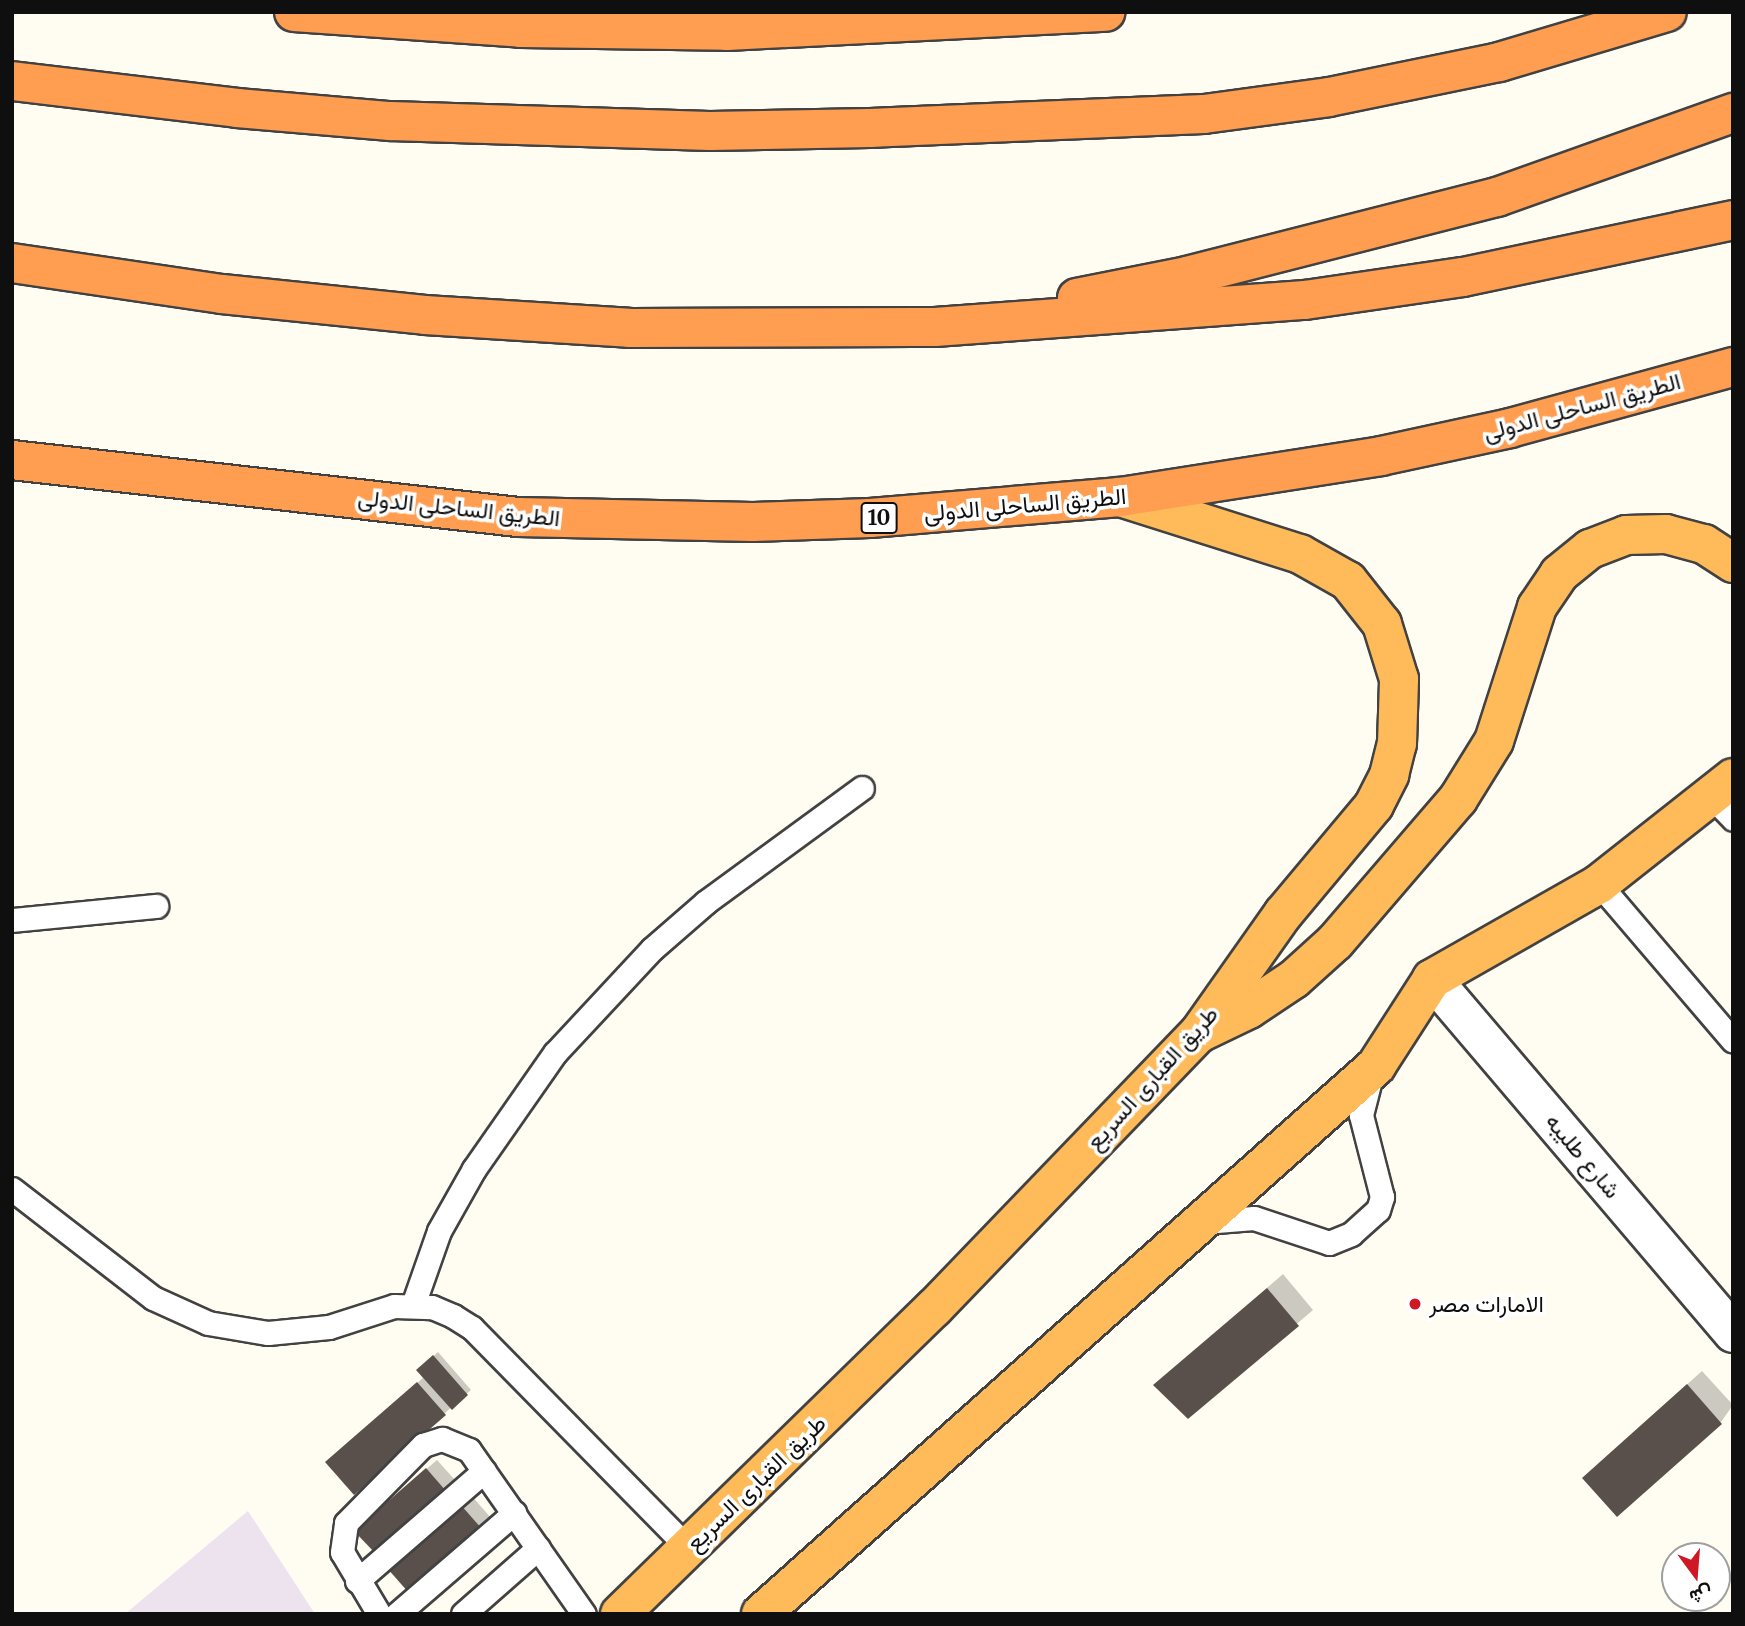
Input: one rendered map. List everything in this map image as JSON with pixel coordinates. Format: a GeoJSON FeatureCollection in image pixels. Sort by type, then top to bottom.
{"type":"FeatureCollection","features":[{"type":"Feature","properties":{"kind":"highway"},"geometry":{"type":"LineString","coordinates":[[294,12],[520,28],[727,31],[1106,12]]}},
{"type":"Feature","properties":{"kind":"highway"},"geometry":{"type":"LineString","coordinates":[[12,81],[237,108],[390,121],[697,131],[870,128],[1204,114],[1329,97],[1499,62],[1667,12]]}},
{"type":"Feature","properties":{"kind":"highway"},"geometry":{"type":"LineString","coordinates":[[935,327],[1187,276],[1374,230],[1614,159],[1733,113]]}},
{"type":"Feature","properties":{"kind":"highway"},"geometry":{"type":"LineString","coordinates":[[12,263],[222,294],[425,315],[629,328],[935,327],[1305,300],[1463,277],[1733,220]]}},
{"type":"Feature","properties":{"kind":"highway","name":"الطريق الساحلى الدولى"},"geometry":{"type":"LineString","coordinates":[[12,460],[519,516],[623,521],[870,518],[1119,498],[1381,456],[1510,428],[1733,367]]}},
{"type":"Feature","properties":{"kind":"highway","name":"طريق القبارى السريع"},"geometry":{"type":"LineString","coordinates":[[620,1614],[934,1308],[1199,1032],[1289,905],[1374,805],[1397,744],[1399,679],[1377,616],[1348,581],[1325,565],[1119,498]]}},
{"type":"Feature","properties":{"kind":"highway"},"geometry":{"type":"LineString","coordinates":[[1199,1032],[1249,1009],[1325,951],[1377,899],[1458,799],[1494,741],[1537,607],[1559,574],[1590,549],[1626,535],[1679,537],[1704,544],[1733,563]]}},
{"type":"Feature","properties":{"kind":"highway"},"geometry":{"type":"LineString","coordinates":[[761,1614],[1376,1066],[1432,979],[1599,884],[1726,798]]}},
{"type":"Feature","properties":{"kind":"street","name":"شارع طليبه"},"geometry":{"type":"LineString","coordinates":[[1432,979],[1733,1333]]}},
{"type":"Feature","properties":{"kind":"lane"},"geometry":{"type":"LineString","coordinates":[[413,1305],[439,1231],[474,1169],[555,1053],[601,999],[678,926],[862,788]]}},
{"type":"Feature","properties":{"kind":"lane"},"geometry":{"type":"LineString","coordinates":[[1599,884],[1733,1041]]}},
{"type":"Feature","properties":{"kind":"lane"},"geometry":{"type":"LineString","coordinates":[[12,920],[156,906]]}},
{"type":"Feature","properties":{"kind":"lane"},"geometry":{"type":"LineString","coordinates":[[1195,1225],[1223,1217],[1254,1218],[1329,1243],[1360,1226],[1378,1210],[1382,1197],[1361,1115],[1364,1089],[1376,1066]]}},
{"type":"Feature","properties":{"kind":"lane"},"geometry":{"type":"LineString","coordinates":[[12,1189],[153,1298],[208,1323],[237,1330],[299,1332],[394,1306],[413,1305],[453,1315],[472,1328],[688,1549]]}},
{"type":"Feature","properties":{"kind":"lane"},"geometry":{"type":"LineString","coordinates":[[379,1614],[342,1552],[346,1522],[423,1445],[452,1440],[469,1450],[584,1614]]}},
{"type":"Feature","properties":{"kind":"lane"},"geometry":{"type":"LineString","coordinates":[[357,1581],[484,1471]]}},
{"type":"Feature","properties":{"kind":"lane"},"geometry":{"type":"LineString","coordinates":[[397,1614],[514,1513]]}},
{"type":"Feature","properties":{"kind":"lane"},"geometry":{"type":"LineString","coordinates":[[463,1614],[538,1548]]}},
{"type":"Feature","properties":{"kind":"shaded area"},"geometry":{"type":"Polygon","coordinates":[[[248,1511],[315,1614],[125,1614],[248,1511]]]}},
{"type":"Feature","properties":{"kind":"building"},"geometry":{"type":"Polygon","coordinates":[[[1267,1288],[1299,1326],[1188,1419],[1153,1385],[1267,1288]]]}},
{"type":"Feature","properties":{"kind":"building"},"geometry":{"type":"Polygon","coordinates":[[[433,1355],[468,1395],[452,1410],[416,1370],[433,1355]]]}},
{"type":"Feature","properties":{"kind":"building"},"geometry":{"type":"Polygon","coordinates":[[[417,1382],[446,1415],[354,1495],[325,1462],[417,1382]]]}},
{"type":"Feature","properties":{"kind":"building"},"geometry":{"type":"Polygon","coordinates":[[[1687,1384],[1722,1424],[1617,1517],[1582,1478],[1687,1384]]]}},
{"type":"Feature","properties":{"kind":"building"},"geometry":{"type":"Polygon","coordinates":[[[426,1468],[446,1491],[375,1553],[354,1531],[426,1468]]]}},
{"type":"Feature","properties":{"kind":"building"},"geometry":{"type":"Polygon","coordinates":[[[460,1504],[482,1529],[409,1593],[387,1568],[460,1504]]]}},
{"type":"Feature","properties":{"kind":"place","name":"الامارات مصر"},"geometry":{"type":"Point","coordinates":[1415,1304]}}]}
